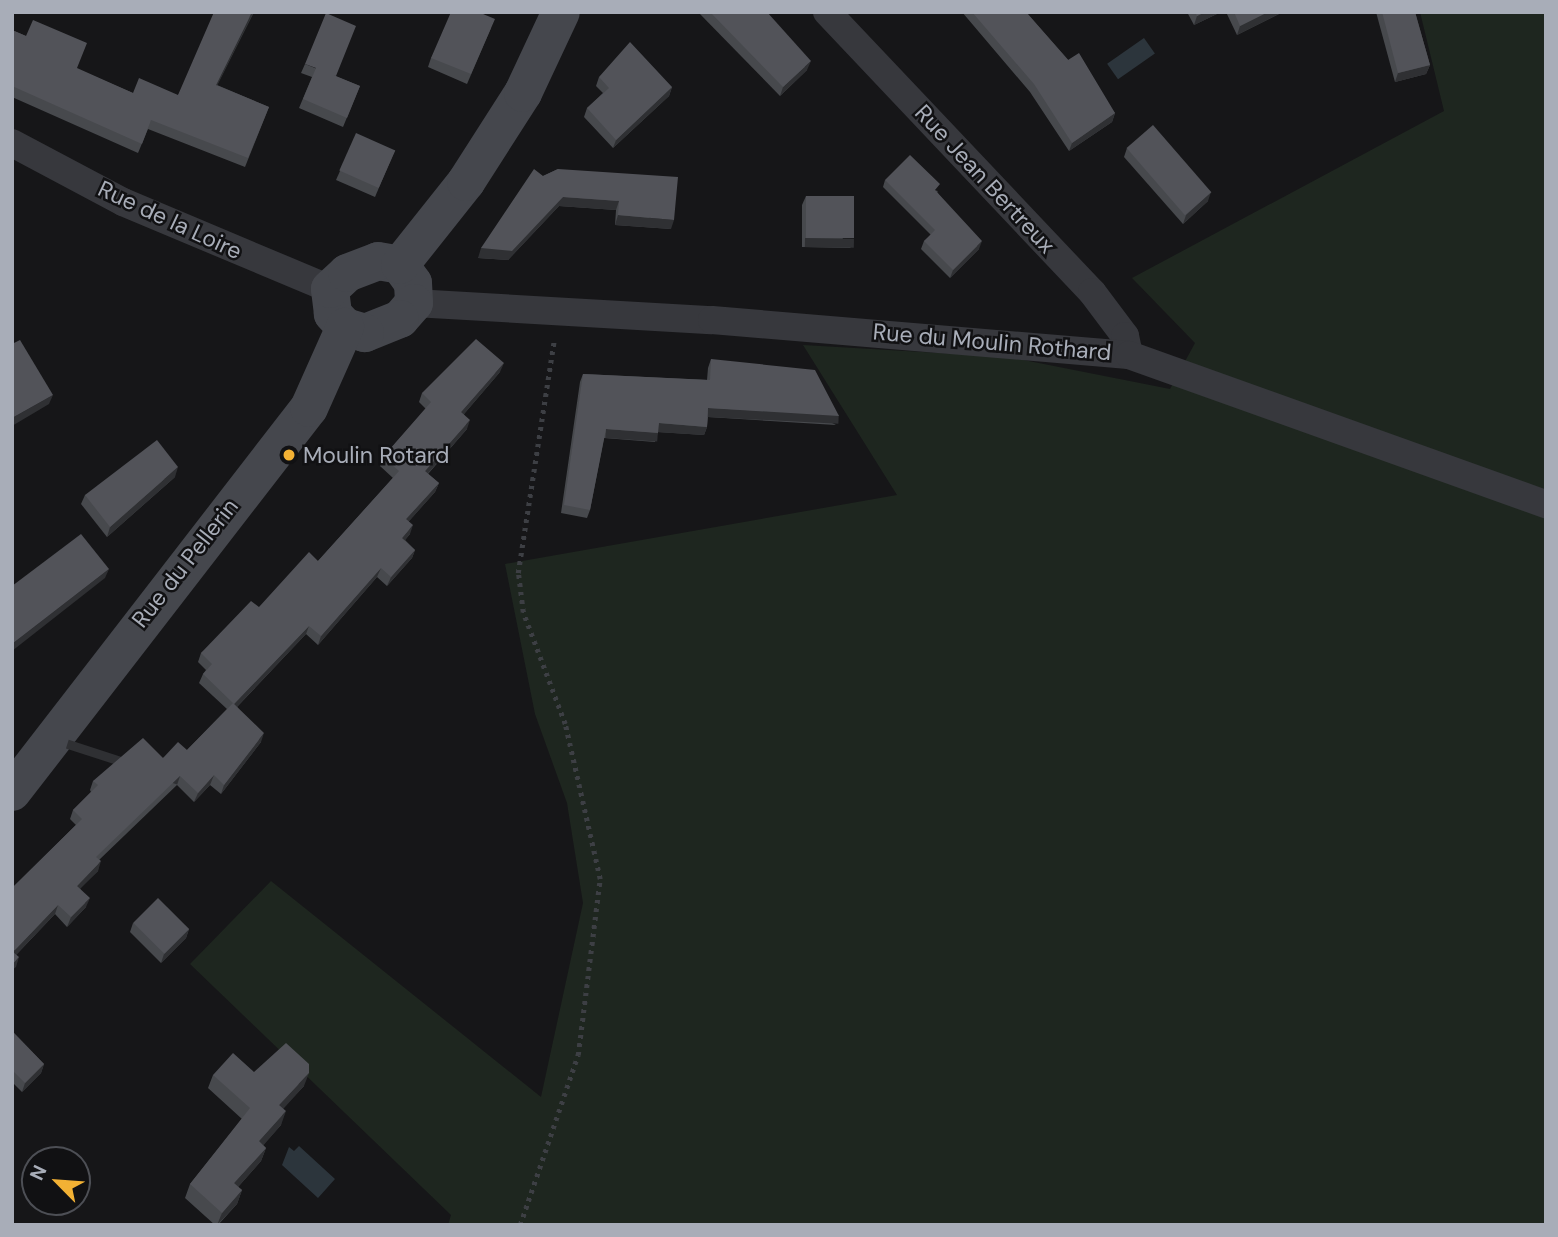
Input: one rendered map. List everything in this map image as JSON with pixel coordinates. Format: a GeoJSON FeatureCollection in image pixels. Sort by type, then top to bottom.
{"type":"FeatureCollection","features":[{"type":"Feature","properties":{"kind":"main road"},"geometry":{"type":"LineString","coordinates":[[400,265],[474,171],[523,93],[561,12]]}},
{"type":"Feature","properties":{"kind":"main road"},"geometry":{"type":"LineString","coordinates":[[378,261],[400,265],[413,283],[414,303],[400,319],[365,332],[345,327],[333,314],[330,289],[346,273],[378,261]]}},
{"type":"Feature","properties":{"kind":"main road","name":"Rue du Pellerin"},"geometry":{"type":"LineString","coordinates":[[12,792],[309,408],[345,327]]}},
{"type":"Feature","properties":{"kind":"street","name":"Rue Jean Bertreux"},"geometry":{"type":"LineString","coordinates":[[827,12],[1092,292],[1125,336],[1129,355]]}},
{"type":"Feature","properties":{"kind":"street","name":"Rue de la Loire"},"geometry":{"type":"LineString","coordinates":[[12,143],[123,202],[330,289]]}},
{"type":"Feature","properties":{"kind":"street","name":"Rue du Moulin Rothard"},"geometry":{"type":"LineString","coordinates":[[414,303],[559,310],[1129,355],[1546,504]]}},
{"type":"Feature","properties":{"kind":"path"},"geometry":{"type":"LineString","coordinates":[[520,1225],[579,1055],[600,879],[565,724],[523,612],[518,573],[559,310]]}},
{"type":"Feature","properties":{"kind":"shaded area"},"geometry":{"type":"Polygon","coordinates":[[[1420,12],[1546,12],[1546,1225],[448,1225],[451,1215],[190,964],[271,881],[541,1097],[583,903],[567,803],[535,714],[505,564],[897,495],[803,345],[1008,357],[1170,389],[1195,343],[1132,278],[1444,111],[1420,12]]]}},
{"type":"Feature","properties":{"kind":"shaded area"},"geometry":{"type":"Polygon","coordinates":[[[1144,38],[1155,54],[1118,79],[1107,64],[1144,38]]]}},
{"type":"Feature","properties":{"kind":"shaded area"},"geometry":{"type":"Polygon","coordinates":[[[299,1146],[335,1179],[318,1198],[282,1165],[289,1147],[294,1151],[299,1146]]]}},
{"type":"Feature","properties":{"kind":"building"},"geometry":{"type":"Polygon","coordinates":[[[214,12],[252,12],[216,85],[269,107],[248,158],[151,120],[142,144],[12,86],[12,30],[26,36],[33,20],[87,43],[77,68],[133,93],[139,78],[178,95],[214,12]]]}},
{"type":"Feature","properties":{"kind":"building"},"geometry":{"type":"Polygon","coordinates":[[[451,12],[484,12],[483,14],[495,19],[471,74],[431,58],[451,12]]]}},
{"type":"Feature","properties":{"kind":"building"},"geometry":{"type":"Polygon","coordinates":[[[710,12],[767,12],[811,61],[783,87],[710,12]]]}},
{"type":"Feature","properties":{"kind":"building"},"geometry":{"type":"Polygon","coordinates":[[[972,12],[1026,12],[1068,60],[1079,53],[1115,113],[1072,143],[1034,84],[972,12]]]}},
{"type":"Feature","properties":{"kind":"building"},"geometry":{"type":"Polygon","coordinates":[[[1234,12],[1268,12],[1240,26],[1234,12]]]}},
{"type":"Feature","properties":{"kind":"building"},"geometry":{"type":"Polygon","coordinates":[[[1382,12],[1415,12],[1430,65],[1398,73],[1382,12]]]}},
{"type":"Feature","properties":{"kind":"building"},"geometry":{"type":"Polygon","coordinates":[[[326,13],[356,26],[336,76],[331,74],[360,86],[347,118],[303,99],[316,68],[305,64],[326,13]]]}},
{"type":"Feature","properties":{"kind":"building"},"geometry":{"type":"Polygon","coordinates":[[[630,42],[672,87],[616,140],[587,108],[609,88],[599,77],[630,42]]]}},
{"type":"Feature","properties":{"kind":"building"},"geometry":{"type":"Polygon","coordinates":[[[1153,125],[1211,192],[1185,215],[1127,148],[1153,125]]]}},
{"type":"Feature","properties":{"kind":"building"},"geometry":{"type":"Polygon","coordinates":[[[356,133],[395,150],[379,188],[339,170],[356,133]]]}},
{"type":"Feature","properties":{"kind":"building"},"geometry":{"type":"Polygon","coordinates":[[[910,155],[940,184],[935,190],[982,241],[953,270],[924,241],[935,230],[885,180],[910,155]]]}},
{"type":"Feature","properties":{"kind":"building"},"geometry":{"type":"Polygon","coordinates":[[[534,169],[543,176],[558,169],[678,177],[674,220],[618,215],[619,201],[563,197],[512,251],[481,248],[534,169]]]}},
{"type":"Feature","properties":{"kind":"building"},"geometry":{"type":"Polygon","coordinates":[[[806,196],[854,196],[854,238],[806,238],[806,196]]]}},
{"type":"Feature","properties":{"kind":"building"},"geometry":{"type":"Polygon","coordinates":[[[476,339],[504,363],[461,412],[470,420],[425,471],[439,483],[406,519],[413,525],[402,538],[415,550],[391,577],[381,568],[321,636],[309,626],[234,704],[203,674],[212,664],[201,653],[251,601],[259,607],[309,552],[318,561],[399,471],[383,457],[431,402],[422,393],[476,339]]]}},
{"type":"Feature","properties":{"kind":"building"},"geometry":{"type":"Polygon","coordinates":[[[20,340],[53,395],[12,418],[12,344],[20,340]]]}},
{"type":"Feature","properties":{"kind":"building"},"geometry":{"type":"Polygon","coordinates":[[[711,359],[815,370],[839,416],[708,408],[707,427],[659,423],[658,433],[606,429],[590,510],[564,505],[583,374],[710,380],[711,359]]]}},
{"type":"Feature","properties":{"kind":"building"},"geometry":{"type":"Polygon","coordinates":[[[157,440],[178,467],[110,527],[85,495],[157,440]]]}},
{"type":"Feature","properties":{"kind":"building"},"geometry":{"type":"Polygon","coordinates":[[[81,534],[109,569],[12,644],[12,586],[81,534]]]}},
{"type":"Feature","properties":{"kind":"building"},"geometry":{"type":"Polygon","coordinates":[[[233,703],[264,733],[224,785],[214,775],[198,793],[180,776],[96,857],[101,861],[77,886],[90,898],[71,917],[58,905],[13,952],[19,957],[12,965],[12,888],[82,819],[73,810],[98,785],[93,781],[143,738],[163,758],[178,742],[187,750],[233,703]]]}},
{"type":"Feature","properties":{"kind":"building"},"geometry":{"type":"Polygon","coordinates":[[[158,898],[189,929],[164,954],[133,923],[158,898]]]}},
{"type":"Feature","properties":{"kind":"building"},"geometry":{"type":"Polygon","coordinates":[[[12,1031],[44,1064],[25,1083],[12,1070],[12,1031]]]}},
{"type":"Feature","properties":{"kind":"building"},"geometry":{"type":"Polygon","coordinates":[[[286,1043],[309,1064],[309,1073],[279,1105],[286,1111],[259,1141],[266,1148],[234,1183],[242,1190],[222,1213],[190,1184],[250,1108],[213,1075],[233,1053],[254,1072],[286,1043]]]}},
{"type":"Feature","properties":{"kind":"place","name":"Moulin Rotard"},"geometry":{"type":"Point","coordinates":[289,455]}}]}
